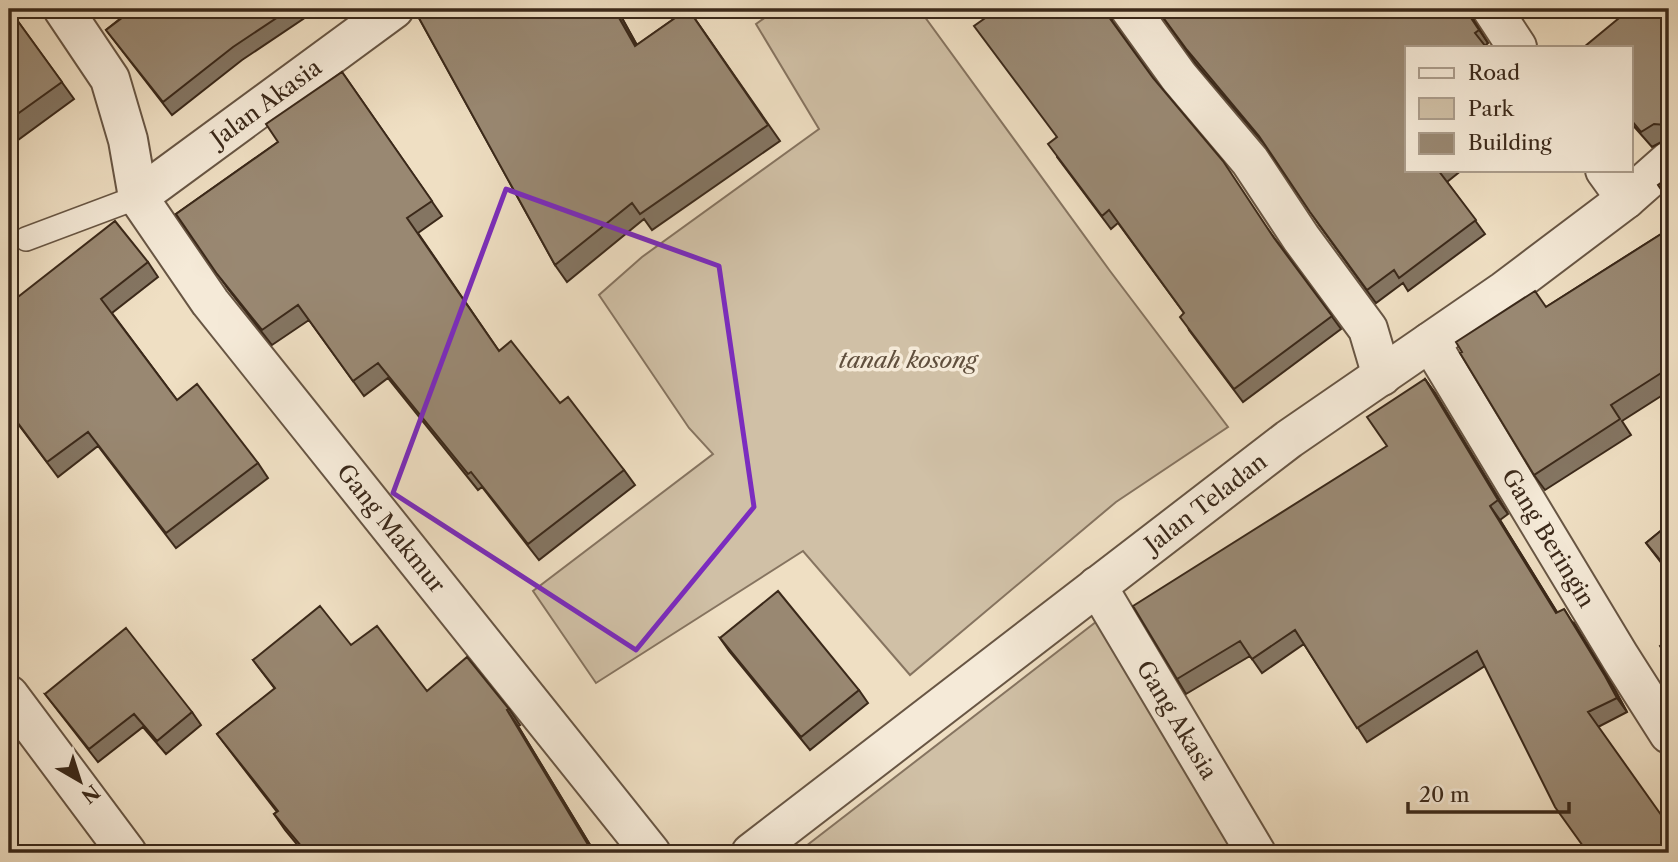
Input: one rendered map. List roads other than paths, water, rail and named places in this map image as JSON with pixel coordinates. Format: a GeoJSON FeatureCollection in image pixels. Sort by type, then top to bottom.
{"type":"FeatureCollection","features":[{"type":"Feature","properties":{"kind":"street"},"geometry":{"type":"LineString","coordinates":[[63,9],[110,79],[128,140],[138,197]]}},
{"type":"Feature","properties":{"kind":"street","name":"Jalan Akasia"},"geometry":{"type":"LineString","coordinates":[[138,197],[394,9]]}},
{"type":"Feature","properties":{"kind":"street"},"geometry":{"type":"LineString","coordinates":[[1130,9],[1179,77],[1250,161],[1301,238],[1368,329],[1382,376]]}},
{"type":"Feature","properties":{"kind":"street"},"geometry":{"type":"LineString","coordinates":[[1492,9],[1516,46]]}},
{"type":"Feature","properties":{"kind":"street","name":"Jalan Teladan"},"geometry":{"type":"LineString","coordinates":[[751,853],[1289,439],[1504,291],[1616,184],[1669,161]]}},
{"type":"Feature","properties":{"kind":"street","name":"Gang Makmur"},"geometry":{"type":"LineString","coordinates":[[138,197],[210,302],[651,853]]}},
{"type":"Feature","properties":{"kind":"street","name":"Gang Beringin"},"geometry":{"type":"LineString","coordinates":[[1430,342],[1669,734]]}},
{"type":"Feature","properties":{"kind":"street","name":"Gang Akasia"},"geometry":{"type":"LineString","coordinates":[[1097,586],[1256,853]]}},
{"type":"Feature","properties":{"kind":"street"},"geometry":{"type":"LineString","coordinates":[[9,695],[127,853]]}},
{"type":"Feature","properties":{"kind":"lane"},"geometry":{"type":"LineString","coordinates":[[26,239],[138,197]]}},
{"type":"Feature","properties":{"kind":"park label","name":"tanah kosong"},"geometry":{"type":"Point","coordinates":[908,360]}}]}
